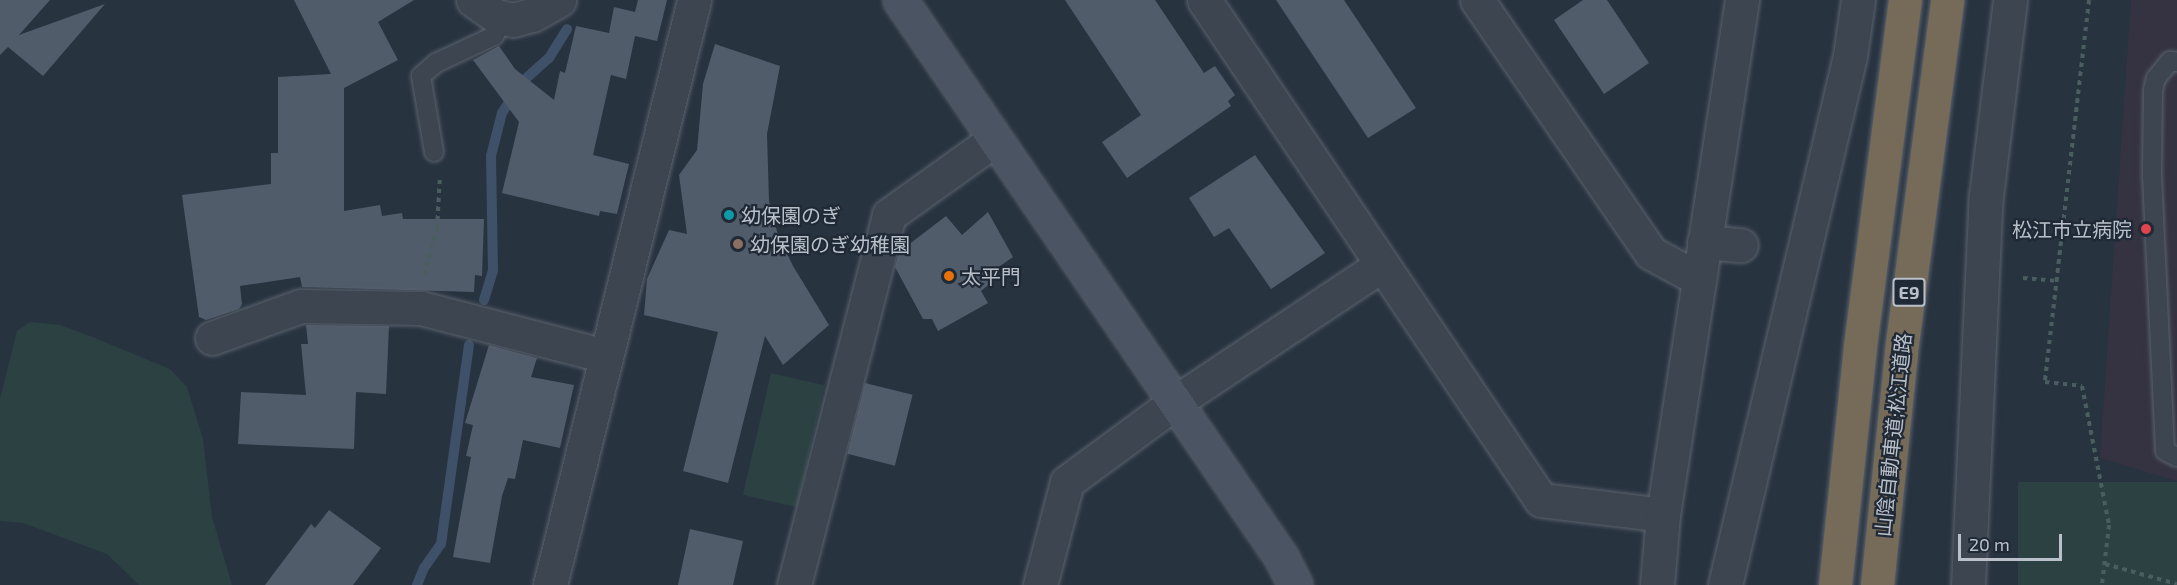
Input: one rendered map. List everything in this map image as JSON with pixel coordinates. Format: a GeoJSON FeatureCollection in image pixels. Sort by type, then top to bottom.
{"type":"FeatureCollection","features":[{"type":"Feature","properties":{"kind":"highway","name":"E9"},"geometry":{"type":"LineString","coordinates":[[1835,585],[1862,334],[1905,0]]}},
{"type":"Feature","properties":{"kind":"highway","name":"山陰自動車道;松江道路"},"geometry":{"type":"LineString","coordinates":[[1877,585],[1901,351],[1947,0]]}},
{"type":"Feature","properties":{"kind":"street"},"geometry":{"type":"LineString","coordinates":[[473,0],[504,19],[532,15],[559,0]]}},
{"type":"Feature","properties":{"kind":"street"},"geometry":{"type":"LineString","coordinates":[[550,585],[694,0]]}},
{"type":"Feature","properties":{"kind":"street"},"geometry":{"type":"LineString","coordinates":[[900,0],[1281,556],[1295,585]]}},
{"type":"Feature","properties":{"kind":"street"},"geometry":{"type":"LineString","coordinates":[[1204,0],[1541,500],[1663,515]]}},
{"type":"Feature","properties":{"kind":"street"},"geometry":{"type":"LineString","coordinates":[[1477,0],[1651,253],[1699,279]]}},
{"type":"Feature","properties":{"kind":"street"},"geometry":{"type":"LineString","coordinates":[[1657,585],[1663,515],[1742,0]]}},
{"type":"Feature","properties":{"kind":"street"},"geometry":{"type":"LineString","coordinates":[[1725,585],[1850,56],[1858,0]]}},
{"type":"Feature","properties":{"kind":"street"},"geometry":{"type":"LineString","coordinates":[[1968,585],[1986,196],[2010,0]]}},
{"type":"Feature","properties":{"kind":"street"},"geometry":{"type":"LineString","coordinates":[[794,585],[889,215],[995,139]]}},
{"type":"Feature","properties":{"kind":"street"},"geometry":{"type":"LineString","coordinates":[[1704,242],[1742,245]]}},
{"type":"Feature","properties":{"kind":"street"},"geometry":{"type":"LineString","coordinates":[[1040,585],[1067,482],[1174,403],[1382,265]]}},
{"type":"Feature","properties":{"kind":"street"},"geometry":{"type":"LineString","coordinates":[[212,338],[301,306],[421,308],[605,356]]}},
{"type":"Feature","properties":{"kind":"lane"},"geometry":{"type":"LineString","coordinates":[[434,152],[421,76],[436,63],[494,36],[504,19]]}},
{"type":"Feature","properties":{"kind":"lane"},"geometry":{"type":"LineString","coordinates":[[2177,62],[2170,61],[2156,78],[2153,90],[2152,174],[2165,452],[2177,457]]}},
{"type":"Feature","properties":{"kind":"path"},"geometry":{"type":"LineString","coordinates":[[2089,0],[2044,382],[2082,386],[2096,474],[2107,513],[2109,543],[2102,585]]}},
{"type":"Feature","properties":{"kind":"path"},"geometry":{"type":"LineString","coordinates":[[421,308],[440,201],[441,182],[434,152]]}},
{"type":"Feature","properties":{"kind":"path"},"geometry":{"type":"LineString","coordinates":[[2023,278],[2056,281]]}},
{"type":"Feature","properties":{"kind":"path"},"geometry":{"type":"LineString","coordinates":[[2104,564],[2177,584]]}},
{"type":"Feature","properties":{"kind":"shaded area","name":"松江市立病院"},"geometry":{"type":"Polygon","coordinates":[[[2131,0],[2177,0],[2177,481],[2100,458],[2131,0]]]}},
{"type":"Feature","properties":{"kind":"green space"},"geometry":{"type":"Polygon","coordinates":[[[30,322],[60,325],[170,369],[187,387],[203,439],[212,517],[232,585],[139,585],[107,554],[23,523],[0,521],[0,399],[17,331],[30,322]]]}},
{"type":"Feature","properties":{"kind":"green space"},"geometry":{"type":"Polygon","coordinates":[[[771,373],[825,385],[796,507],[743,495],[771,373]]]}},
{"type":"Feature","properties":{"kind":"green space"},"geometry":{"type":"Polygon","coordinates":[[[2018,482],[2177,482],[2177,585],[2018,585],[2018,482]]]}},
{"type":"Feature","properties":{"kind":"building"},"geometry":{"type":"Polygon","coordinates":[[[0,0],[50,0],[19,35],[105,4],[43,76],[8,47],[0,55],[0,0]]]}},
{"type":"Feature","properties":{"kind":"building"},"geometry":{"type":"Polygon","coordinates":[[[294,0],[414,0],[378,22],[398,60],[344,88],[344,211],[380,205],[382,216],[402,213],[403,219],[484,219],[482,276],[475,275],[474,292],[302,287],[300,277],[240,286],[242,304],[239,309],[206,320],[199,317],[182,195],[271,184],[271,153],[278,153],[278,77],[331,74],[294,0]]]}},
{"type":"Feature","properties":{"kind":"building"},"geometry":{"type":"Polygon","coordinates":[[[638,0],[667,0],[657,41],[635,36],[626,79],[611,75],[593,155],[629,164],[617,214],[600,211],[599,216],[502,193],[519,122],[473,60],[499,46],[515,69],[554,100],[560,71],[565,73],[576,26],[609,33],[614,7],[635,12],[638,0]]]}},
{"type":"Feature","properties":{"kind":"building"},"geometry":{"type":"Polygon","coordinates":[[[1065,0],[1155,0],[1204,73],[1215,66],[1235,95],[1228,101],[1231,106],[1127,178],[1102,142],[1141,115],[1065,0]]]}},
{"type":"Feature","properties":{"kind":"building"},"geometry":{"type":"Polygon","coordinates":[[[1276,0],[1344,0],[1416,108],[1368,138],[1276,0]]]}},
{"type":"Feature","properties":{"kind":"building"},"geometry":{"type":"Polygon","coordinates":[[[1583,0],[1607,0],[1649,63],[1604,94],[1554,20],[1583,0]]]}},
{"type":"Feature","properties":{"kind":"building","name":"幼保園のぎ"},"geometry":{"type":"Polygon","coordinates":[[[715,44],[780,66],[767,134],[769,201],[778,235],[793,266],[829,325],[783,365],[765,336],[728,483],[683,471],[718,332],[644,315],[647,279],[669,230],[687,234],[679,175],[697,150],[703,84],[715,44]]]}},
{"type":"Feature","properties":{"kind":"building"},"geometry":{"type":"Polygon","coordinates":[[[1255,155],[1325,253],[1271,289],[1229,228],[1214,237],[1189,198],[1255,155]]]}},
{"type":"Feature","properties":{"kind":"building","name":"太平門"},"geometry":{"type":"Polygon","coordinates":[[[988,212],[1013,257],[993,271],[997,278],[981,291],[988,303],[938,331],[932,319],[923,319],[895,267],[899,252],[946,216],[962,235],[988,212]]]}},
{"type":"Feature","properties":{"kind":"building"},"geometry":{"type":"Polygon","coordinates":[[[306,325],[389,326],[386,394],[356,392],[354,449],[238,444],[241,392],[306,395],[301,344],[308,344],[306,325]]]}},
{"type":"Feature","properties":{"kind":"building"},"geometry":{"type":"Polygon","coordinates":[[[489,345],[537,358],[531,377],[574,385],[560,448],[523,440],[515,479],[508,478],[502,496],[490,563],[453,557],[471,457],[466,456],[473,425],[465,423],[489,345]]]}},
{"type":"Feature","properties":{"kind":"building"},"geometry":{"type":"Polygon","coordinates":[[[865,383],[913,395],[895,466],[847,454],[865,383]]]}},
{"type":"Feature","properties":{"kind":"building"},"geometry":{"type":"Polygon","coordinates":[[[329,510],[381,548],[353,585],[265,585],[311,524],[315,528],[329,510]]]}},
{"type":"Feature","properties":{"kind":"building"},"geometry":{"type":"Polygon","coordinates":[[[690,529],[743,541],[733,585],[678,585],[690,529]]]}},
{"type":"Feature","properties":{"kind":"waterway"},"geometry":{"type":"LineString","coordinates":[[484,300],[493,271],[491,156],[502,113],[522,82],[549,58],[567,29]]}},
{"type":"Feature","properties":{"kind":"waterway"},"geometry":{"type":"LineString","coordinates":[[417,585],[424,568],[441,544],[469,345]]}},
{"type":"Feature","properties":{"kind":"place","name":"幼保園のぎ"},"geometry":{"type":"Point","coordinates":[729,215]}},
{"type":"Feature","properties":{"kind":"place","name":"松江市立病院"},"geometry":{"type":"Point","coordinates":[2146,229]}},
{"type":"Feature","properties":{"kind":"place","name":"幼保園のぎ幼稚園"},"geometry":{"type":"Point","coordinates":[738,244]}},
{"type":"Feature","properties":{"kind":"place","name":"太平門"},"geometry":{"type":"Point","coordinates":[949,276]}}]}
